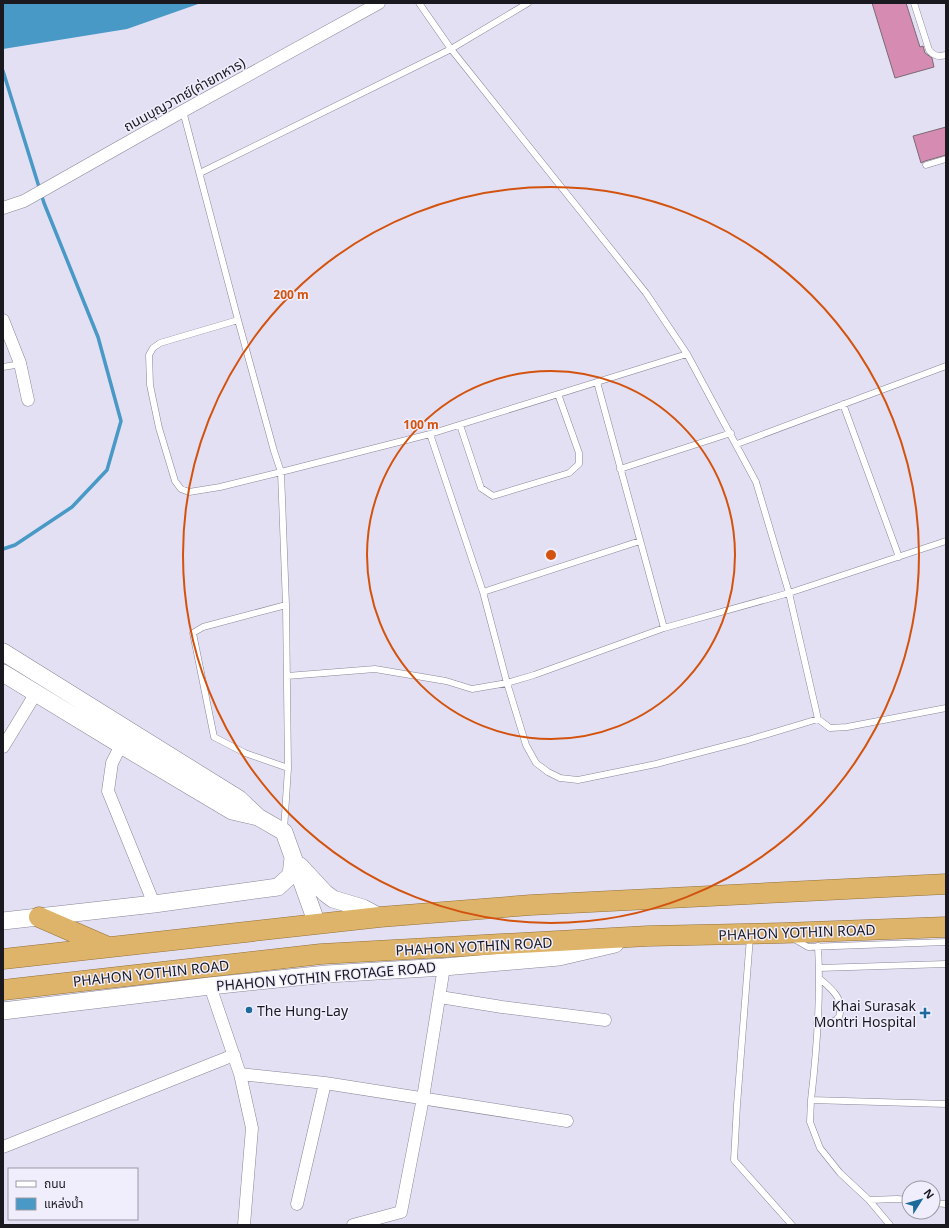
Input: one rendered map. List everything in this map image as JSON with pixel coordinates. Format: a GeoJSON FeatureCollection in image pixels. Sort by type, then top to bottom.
{"type":"FeatureCollection","features":[{"type":"Feature","properties":{"kind":"highway","name":"PHAHON YOTHIN ROAD"},"geometry":{"type":"LineString","coordinates":[[3,959],[380,917],[539,905],[946,884]]}},
{"type":"Feature","properties":{"kind":"highway"},"geometry":{"type":"LineString","coordinates":[[39,917],[110,948]]}},
{"type":"Feature","properties":{"kind":"highway"},"geometry":{"type":"LineString","coordinates":[[318,924],[321,954]]}},
{"type":"Feature","properties":{"kind":"highway","name":"PHAHON YOTHIN ROAD"},"geometry":{"type":"LineString","coordinates":[[3,990],[321,954],[648,936],[946,927]]}},
{"type":"Feature","properties":{"kind":"main road"},"geometry":{"type":"LineString","coordinates":[[3,652],[239,799],[258,817],[284,832],[318,924]]}},
{"type":"Feature","properties":{"kind":"main road"},"geometry":{"type":"LineString","coordinates":[[3,673],[232,811],[258,817]]}},
{"type":"Feature","properties":{"kind":"main road"},"geometry":{"type":"LineString","coordinates":[[3,921],[154,904],[278,887],[290,875],[293,858]]}},
{"type":"Feature","properties":{"kind":"main road"},"geometry":{"type":"LineString","coordinates":[[293,858],[316,884],[333,899],[363,908],[380,917]]}},
{"type":"Feature","properties":{"kind":"main road","name":"PHAHON YOTHIN FROTAGE ROAD"},"geometry":{"type":"LineString","coordinates":[[3,1011],[210,986],[327,974],[444,967],[559,957],[648,936]]}},
{"type":"Feature","properties":{"kind":"street","name":"ถนนบุญวาทย์(ค่ายทหาร)"},"geometry":{"type":"LineString","coordinates":[[3,208],[24,201],[379,3]]}},
{"type":"Feature","properties":{"kind":"street"},"geometry":{"type":"LineString","coordinates":[[3,320],[13,342],[20,364],[28,400]]}},
{"type":"Feature","properties":{"kind":"street"},"geometry":{"type":"LineString","coordinates":[[3,747],[36,693]]}},
{"type":"Feature","properties":{"kind":"street"},"geometry":{"type":"LineString","coordinates":[[121,745],[112,764],[108,791],[154,904]]}},
{"type":"Feature","properties":{"kind":"street"},"geometry":{"type":"LineString","coordinates":[[353,1225],[401,1212],[423,1098],[444,967]]}},
{"type":"Feature","properties":{"kind":"street"},"geometry":{"type":"LineString","coordinates":[[210,986],[240,1074],[252,1128],[244,1225]]}},
{"type":"Feature","properties":{"kind":"street"},"geometry":{"type":"LineString","coordinates":[[440,997],[502,1007],[605,1020]]}},
{"type":"Feature","properties":{"kind":"street"},"geometry":{"type":"LineString","coordinates":[[3,1147],[234,1055]]}},
{"type":"Feature","properties":{"kind":"street"},"geometry":{"type":"LineString","coordinates":[[240,1074],[325,1083],[567,1121]]}},
{"type":"Feature","properties":{"kind":"street"},"geometry":{"type":"LineString","coordinates":[[297,1204],[325,1083]]}},
{"type":"Feature","properties":{"kind":"lane"},"geometry":{"type":"LineString","coordinates":[[418,3],[451,49],[646,293],[687,354],[737,444],[756,482],[789,593],[818,719],[830,728],[847,727],[946,708]]}},
{"type":"Feature","properties":{"kind":"lane"},"geometry":{"type":"LineString","coordinates":[[200,173],[451,49],[528,3]]}},
{"type":"Feature","properties":{"kind":"lane"},"geometry":{"type":"LineString","coordinates":[[914,3],[929,50],[934,55],[941,57],[946,56]]}},
{"type":"Feature","properties":{"kind":"lane"},"geometry":{"type":"LineString","coordinates":[[183,111],[238,320],[274,451],[282,472],[286,605],[288,768],[284,832]]}},
{"type":"Feature","properties":{"kind":"lane"},"geometry":{"type":"LineString","coordinates":[[926,165],[946,159]]}},
{"type":"Feature","properties":{"kind":"lane"},"geometry":{"type":"LineString","coordinates":[[238,320],[160,343],[149,355],[150,385],[159,428],[175,481],[181,489],[189,492],[220,487],[430,434],[687,354]]}},
{"type":"Feature","properties":{"kind":"lane"},"geometry":{"type":"LineString","coordinates":[[3,367],[20,364]]}},
{"type":"Feature","properties":{"kind":"lane"},"geometry":{"type":"LineString","coordinates":[[737,444],[946,366]]}},
{"type":"Feature","properties":{"kind":"lane"},"geometry":{"type":"LineString","coordinates":[[597,382],[664,628]]}},
{"type":"Feature","properties":{"kind":"lane"},"geometry":{"type":"LineString","coordinates":[[460,425],[482,488],[493,496],[570,473],[579,464],[579,453],[558,394]]}},
{"type":"Feature","properties":{"kind":"lane"},"geometry":{"type":"LineString","coordinates":[[843,404],[899,556]]}},
{"type":"Feature","properties":{"kind":"lane"},"geometry":{"type":"LineString","coordinates":[[620,468],[731,433]]}},
{"type":"Feature","properties":{"kind":"lane"},"geometry":{"type":"LineString","coordinates":[[430,434],[483,592],[507,683],[526,745],[536,763],[548,772],[560,778],[578,780],[656,764],[748,740],[818,719]]}},
{"type":"Feature","properties":{"kind":"lane"},"geometry":{"type":"LineString","coordinates":[[483,592],[640,541]]}},
{"type":"Feature","properties":{"kind":"lane"},"geometry":{"type":"LineString","coordinates":[[287,676],[375,669],[446,682],[472,689],[507,683],[534,675],[664,628],[789,593],[946,541]]}},
{"type":"Feature","properties":{"kind":"lane"},"geometry":{"type":"LineString","coordinates":[[286,605],[203,627],[193,633],[214,737],[246,753],[288,768]]}},
{"type":"Feature","properties":{"kind":"lane"},"geometry":{"type":"LineString","coordinates":[[751,933],[734,1160],[792,1225]]}},
{"type":"Feature","properties":{"kind":"lane"},"geometry":{"type":"LineString","coordinates":[[782,933],[808,946],[946,942]]}},
{"type":"Feature","properties":{"kind":"lane"},"geometry":{"type":"LineString","coordinates":[[818,946],[819,978],[815,1069],[810,1122],[820,1148],[840,1173],[870,1200],[890,1225]]}},
{"type":"Feature","properties":{"kind":"lane"},"geometry":{"type":"LineString","coordinates":[[819,968],[946,964]]}},
{"type":"Feature","properties":{"kind":"lane"},"geometry":{"type":"LineString","coordinates":[[817,1023],[836,1020],[840,1015],[841,1008],[839,999],[819,978]]}},
{"type":"Feature","properties":{"kind":"lane"},"geometry":{"type":"LineString","coordinates":[[811,1100],[946,1104]]}},
{"type":"Feature","properties":{"kind":"lane"},"geometry":{"type":"LineString","coordinates":[[870,1200],[901,1199]]}},
{"type":"Feature","properties":{"kind":"water"},"geometry":{"type":"Polygon","coordinates":[[[3,3],[201,3],[127,29],[3,49],[3,3]]]}},
{"type":"Feature","properties":{"kind":"building"},"geometry":{"type":"Polygon","coordinates":[[[872,3],[906,3],[920,47],[923,46],[925,53],[932,58],[934,67],[895,78],[872,3]]]}},
{"type":"Feature","properties":{"kind":"building"},"geometry":{"type":"Polygon","coordinates":[[[946,127],[946,155],[921,163],[913,136],[946,127]]]}},
{"type":"Feature","properties":{"kind":"waterway"},"geometry":{"type":"LineString","coordinates":[[3,71],[44,203],[98,337],[121,421],[107,470],[72,507],[15,545],[3,549]]}},
{"type":"Feature","properties":{"kind":"place","name":"The Hung-Lay"},"geometry":{"type":"Point","coordinates":[249,1010]}},
{"type":"Feature","properties":{"kind":"place","name":"Khai Surasak Montri Hospital"},"geometry":{"type":"Point","coordinates":[925,1013]}}]}
